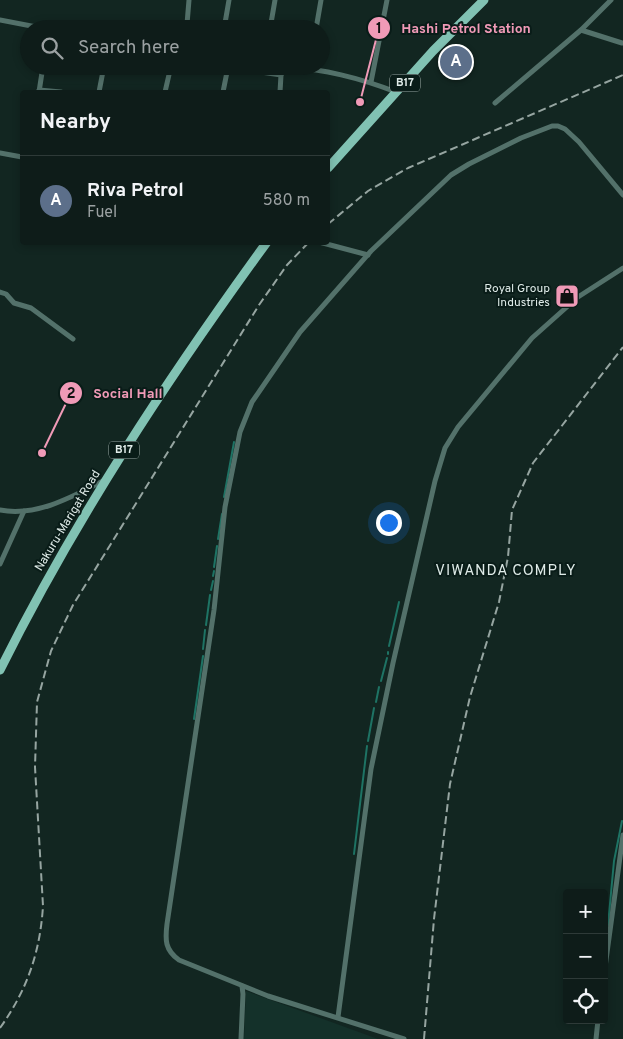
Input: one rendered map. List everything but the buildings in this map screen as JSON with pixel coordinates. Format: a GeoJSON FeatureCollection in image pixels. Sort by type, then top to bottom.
{"type":"FeatureCollection","features":[{"type":"Feature","properties":{"kind":"main road","name":"B17"},"geometry":{"type":"LineString","coordinates":[[330,166],[433,51],[484,0]]}},
{"type":"Feature","properties":{"kind":"main road","name":"Nakuru-Marigat Road"},"geometry":{"type":"LineString","coordinates":[[0,670],[48,579],[107,479],[196,340],[265,245]]}},
{"type":"Feature","properties":{"kind":"street"},"geometry":{"type":"LineString","coordinates":[[188,20],[190,0]]}},
{"type":"Feature","properties":{"kind":"street"},"geometry":{"type":"LineString","coordinates":[[226,20],[229,0]]}},
{"type":"Feature","properties":{"kind":"street"},"geometry":{"type":"LineString","coordinates":[[272,20],[275,0]]}},
{"type":"Feature","properties":{"kind":"street"},"geometry":{"type":"LineString","coordinates":[[318,20],[321,0]]}},
{"type":"Feature","properties":{"kind":"street"},"geometry":{"type":"LineString","coordinates":[[371,82],[386,0]]}},
{"type":"Feature","properties":{"kind":"street"},"geometry":{"type":"LineString","coordinates":[[495,103],[581,30],[611,0]]}},
{"type":"Feature","properties":{"kind":"street"},"geometry":{"type":"LineString","coordinates":[[0,20],[20,24]]}},
{"type":"Feature","properties":{"kind":"street"},"geometry":{"type":"LineString","coordinates":[[581,30],[622,44]]}},
{"type":"Feature","properties":{"kind":"street"},"geometry":{"type":"LineString","coordinates":[[330,73],[371,82],[396,92]]}},
{"type":"Feature","properties":{"kind":"street"},"geometry":{"type":"LineString","coordinates":[[39,90],[42,75]]}},
{"type":"Feature","properties":{"kind":"street"},"geometry":{"type":"LineString","coordinates":[[99,90],[102,75]]}},
{"type":"Feature","properties":{"kind":"street"},"geometry":{"type":"LineString","coordinates":[[165,90],[169,75]]}},
{"type":"Feature","properties":{"kind":"street"},"geometry":{"type":"LineString","coordinates":[[223,90],[226,75]]}},
{"type":"Feature","properties":{"kind":"street"},"geometry":{"type":"LineString","coordinates":[[280,90],[281,75]]}},
{"type":"Feature","properties":{"kind":"street"},"geometry":{"type":"LineString","coordinates":[[404,1039],[242,986],[178,960],[170,954],[166,946],[214,610],[227,498],[240,432],[252,402],[300,332],[368,255],[451,175],[521,138],[552,126],[561,127],[571,134],[623,195]]}},
{"type":"Feature","properties":{"kind":"street"},"geometry":{"type":"LineString","coordinates":[[0,153],[20,157]]}},
{"type":"Feature","properties":{"kind":"street"},"geometry":{"type":"LineString","coordinates":[[330,245],[368,255]]}},
{"type":"Feature","properties":{"kind":"street"},"geometry":{"type":"LineString","coordinates":[[338,1017],[371,769],[393,663],[445,448],[458,427],[532,338],[578,297],[623,268]]}},
{"type":"Feature","properties":{"kind":"street"},"geometry":{"type":"LineString","coordinates":[[0,292],[6,294],[14,303],[31,308],[73,339]]}},
{"type":"Feature","properties":{"kind":"street"},"geometry":{"type":"LineString","coordinates":[[0,510],[24,511],[56,503],[107,479]]}},
{"type":"Feature","properties":{"kind":"street"},"geometry":{"type":"LineString","coordinates":[[0,564],[24,511]]}},
{"type":"Feature","properties":{"kind":"street"},"geometry":{"type":"LineString","coordinates":[[608,945],[623,834]]}},
{"type":"Feature","properties":{"kind":"street"},"geometry":{"type":"LineString","coordinates":[[241,1039],[242,986]]}},
{"type":"Feature","properties":{"kind":"street"},"geometry":{"type":"LineString","coordinates":[[596,1039],[598,1024]]}},
{"type":"Feature","properties":{"kind":"shaded area"},"geometry":{"type":"Polygon","coordinates":[[[246,991],[378,1039],[244,1039],[246,991]]]}},
{"type":"Feature","properties":{"kind":"waterway"},"geometry":{"type":"LineString","coordinates":[[224,497],[234,442]]}},
{"type":"Feature","properties":{"kind":"waterway"},"geometry":{"type":"LineString","coordinates":[[218,539],[222,514]]}},
{"type":"Feature","properties":{"kind":"waterway"},"geometry":{"type":"LineString","coordinates":[[214,567],[217,546]]}},
{"type":"Feature","properties":{"kind":"waterway"},"geometry":{"type":"LineString","coordinates":[[213,576],[214,571]]}},
{"type":"Feature","properties":{"kind":"waterway"},"geometry":{"type":"LineString","coordinates":[[211,590],[213,581]]}},
{"type":"Feature","properties":{"kind":"waterway"},"geometry":{"type":"LineString","coordinates":[[206,625],[210,595]]}},
{"type":"Feature","properties":{"kind":"waterway"},"geometry":{"type":"LineString","coordinates":[[389,646],[399,602]]}},
{"type":"Feature","properties":{"kind":"waterway"},"geometry":{"type":"LineString","coordinates":[[203,649],[205,630]]}},
{"type":"Feature","properties":{"kind":"waterway"},"geometry":{"type":"LineString","coordinates":[[194,719],[203,656]]}},
{"type":"Feature","properties":{"kind":"waterway"},"geometry":{"type":"LineString","coordinates":[[381,681],[387,658]]}},
{"type":"Feature","properties":{"kind":"waterway"},"geometry":{"type":"LineString","coordinates":[[376,702],[379,687]]}},
{"type":"Feature","properties":{"kind":"waterway"},"geometry":{"type":"LineString","coordinates":[[368,741],[374,708]]}},
{"type":"Feature","properties":{"kind":"waterway"},"geometry":{"type":"LineString","coordinates":[[354,854],[367,746]]}},
{"type":"Feature","properties":{"kind":"waterway"},"geometry":{"type":"LineString","coordinates":[[608,925],[614,861],[622,821]]}},
{"type":"Feature","properties":{"kind":"railway"},"geometry":{"type":"LineString","coordinates":[[330,222],[368,191],[408,168],[623,75]]}},
{"type":"Feature","properties":{"kind":"railway"},"geometry":{"type":"LineString","coordinates":[[0,1028],[25,985],[39,940],[43,906],[35,767],[37,702],[51,651],[73,605],[259,305],[287,265],[306,245]]}},
{"type":"Feature","properties":{"kind":"railway"},"geometry":{"type":"LineString","coordinates":[[424,1039],[434,919],[450,784],[470,697],[499,602],[508,557],[512,510],[533,463],[623,347]]}},
{"type":"Feature","properties":{"kind":"place","name":"Riva Petrol"},"geometry":{"type":"Point","coordinates":[456,62]}},
{"type":"Feature","properties":{"kind":"place","name":"Hashi Petrol Station"},"geometry":{"type":"Point","coordinates":[360,102]}},
{"type":"Feature","properties":{"kind":"place","name":"Royal Group Industries"},"geometry":{"type":"Point","coordinates":[567,296]}},
{"type":"Feature","properties":{"kind":"place","name":"Social Hall"},"geometry":{"type":"Point","coordinates":[42,453]}},
{"type":"Feature","properties":{"kind":"district","name":"VIWANDA COMPLY"},"geometry":{"type":"Point","coordinates":[506,571]}}]}
